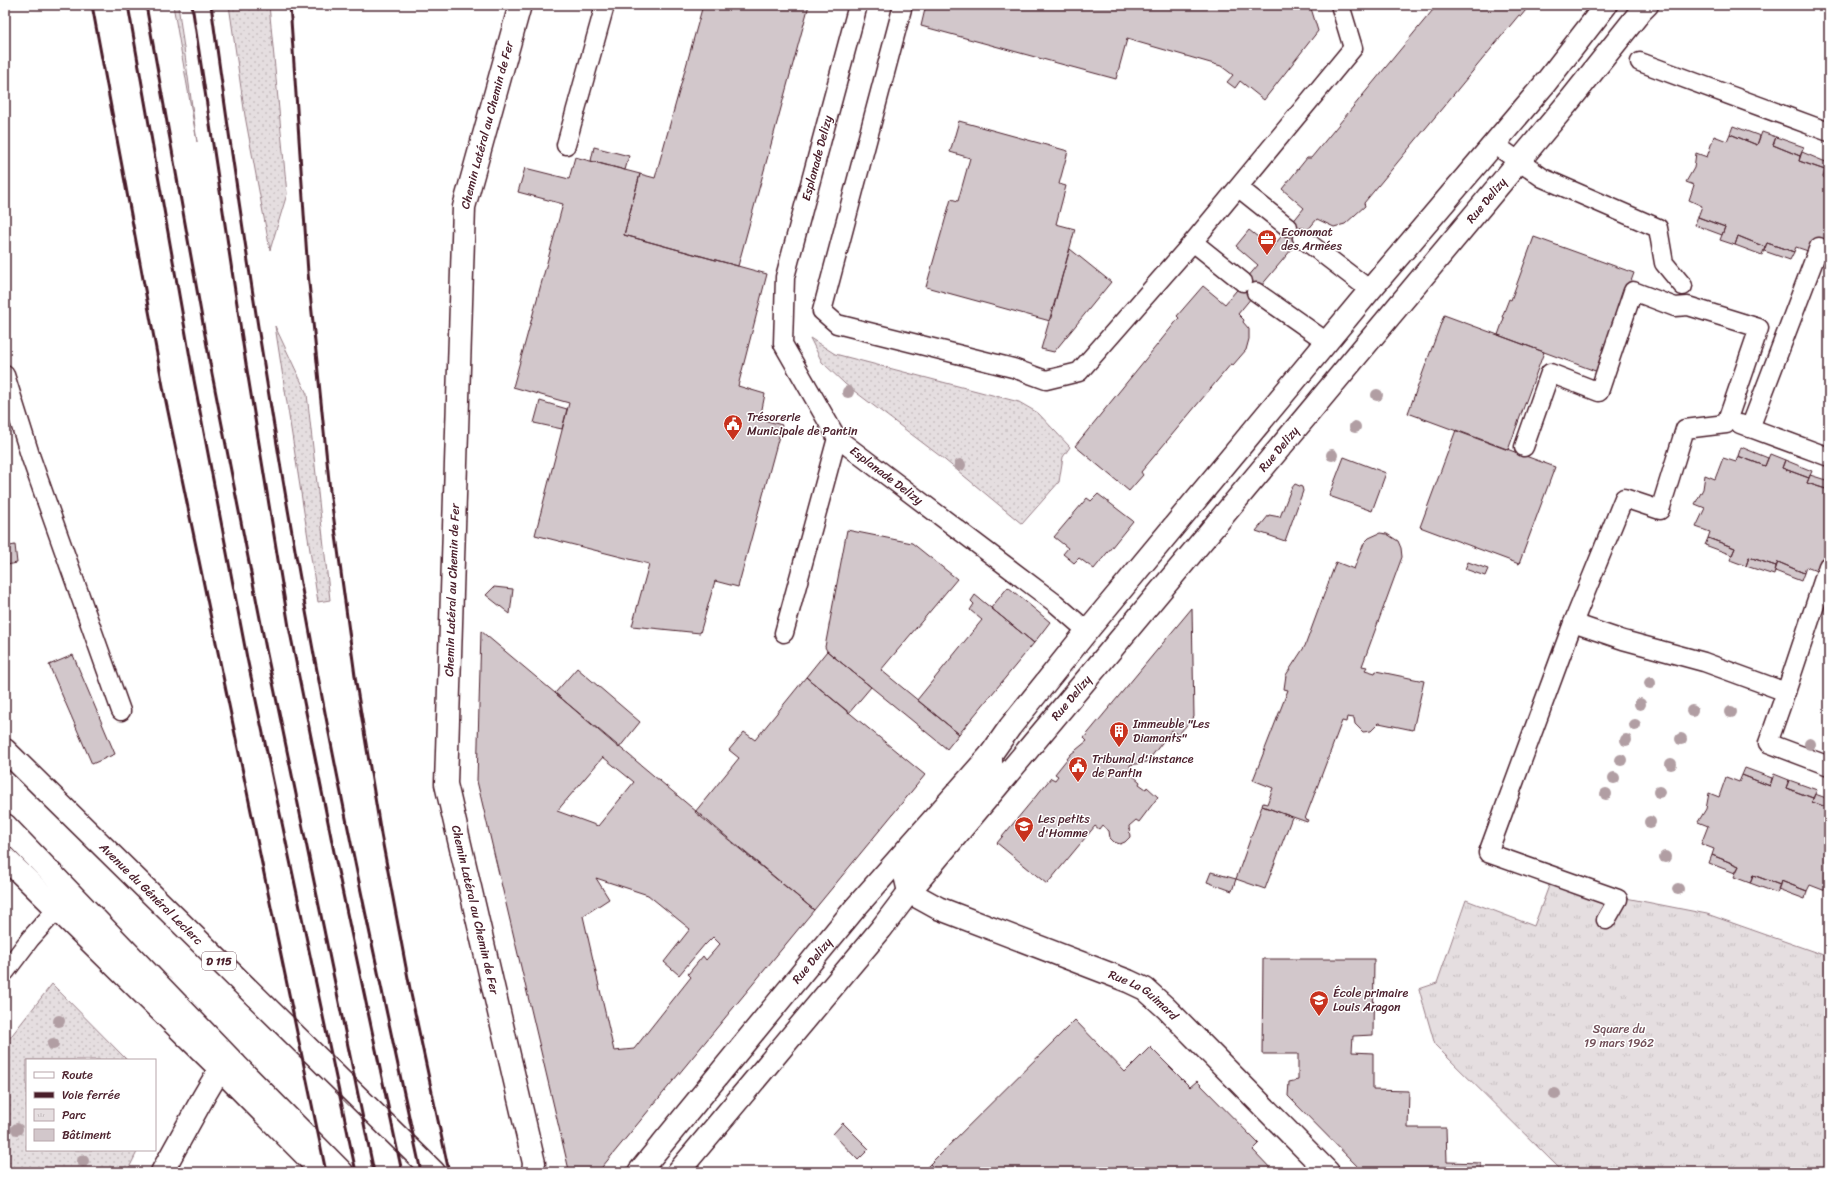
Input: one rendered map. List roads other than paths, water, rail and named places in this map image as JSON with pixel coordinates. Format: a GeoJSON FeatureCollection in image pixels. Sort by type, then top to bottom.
{"type":"FeatureCollection","features":[{"type":"Feature","properties":{"kind":"main road","name":"Chemin Latéral au Chemin de Fer"},"geometry":{"type":"LineString","coordinates":[[520,5],[464,207],[446,784],[534,1163],[533,1172]]}},
{"type":"Feature","properties":{"kind":"main road","name":"Rue Delizy"},"geometry":{"type":"LineString","coordinates":[[639,1172],[856,907],[991,754],[1010,727],[1087,631],[1370,290],[1543,86],[1606,5]]}},
{"type":"Feature","properties":{"kind":"main road","name":"Rue Delizy"},"geometry":{"type":"LineString","coordinates":[[678,1172],[881,929],[909,892],[1571,99],[1647,5]]}},
{"type":"Feature","properties":{"kind":"main road","name":"Avenue du Général Leclerc"},"geometry":{"type":"LineString","coordinates":[[5,750],[434,1172]]}},
{"type":"Feature","properties":{"kind":"main road"},"geometry":{"type":"LineString","coordinates":[[909,892],[905,875],[991,772],[991,754]]}},
{"type":"Feature","properties":{"kind":"main road"},"geometry":{"type":"LineString","coordinates":[[5,826],[228,1066],[322,1172]]}},
{"type":"Feature","properties":{"kind":"main road"},"geometry":{"type":"LineString","coordinates":[[5,858],[57,909],[342,1172]]}},
{"type":"Feature","properties":{"kind":"main road","name":"Rue La Guimard"},"geometry":{"type":"LineString","coordinates":[[909,892],[938,908],[1128,981],[1145,989],[1166,1008],[1328,1172]]}},
{"type":"Feature","properties":{"kind":"main road"},"geometry":{"type":"LineString","coordinates":[[162,1172],[204,1096],[228,1066]]}},
{"type":"Feature","properties":{"kind":"lane"},"geometry":{"type":"LineString","coordinates":[[566,146],[605,5]]}},
{"type":"Feature","properties":{"kind":"lane","name":"Esplanade Delizy"},"geometry":{"type":"LineString","coordinates":[[858,5],[785,277],[783,344],[837,438],[1055,603],[1087,631]]}},
{"type":"Feature","properties":{"kind":"lane"},"geometry":{"type":"LineString","coordinates":[[903,5],[822,310],[837,324],[1013,368],[1046,380],[1079,372],[1239,188],[1353,48],[1340,5]]}},
{"type":"Feature","properties":{"kind":"lane"},"geometry":{"type":"LineString","coordinates":[[1640,62],[1829,132]]}},
{"type":"Feature","properties":{"kind":"lane"},"geometry":{"type":"LineString","coordinates":[[1494,144],[1543,178],[1658,228],[1664,263],[1683,286]]}},
{"type":"Feature","properties":{"kind":"lane"},"geometry":{"type":"LineString","coordinates":[[1239,188],[1370,290]]}},
{"type":"Feature","properties":{"kind":"lane"},"geometry":{"type":"LineString","coordinates":[[1193,242],[1250,287],[1327,342]]}},
{"type":"Feature","properties":{"kind":"lane"},"geometry":{"type":"LineString","coordinates":[[1750,428],[1819,247]]}},
{"type":"Feature","properties":{"kind":"lane"},"geometry":{"type":"LineString","coordinates":[[1524,447],[1550,373],[1599,392],[1633,291],[1675,308],[1688,306],[1759,328],[1726,424],[1685,429],[1660,510],[1624,498],[1573,623],[1488,853],[1618,899],[1606,920]]}},
{"type":"Feature","properties":{"kind":"lane"},"geometry":{"type":"LineString","coordinates":[[5,376],[31,458],[121,711]]}},
{"type":"Feature","properties":{"kind":"lane"},"geometry":{"type":"LineString","coordinates":[[1728,420],[1829,457]]}},
{"type":"Feature","properties":{"kind":"lane"},"geometry":{"type":"LineString","coordinates":[[784,633],[837,438]]}},
{"type":"Feature","properties":{"kind":"lane"},"geometry":{"type":"LineString","coordinates":[[1828,566],[1768,743],[1829,766]]}},
{"type":"Feature","properties":{"kind":"lane"},"geometry":{"type":"LineString","coordinates":[[1573,623],[1623,640],[1704,662],[1786,692]]}},
{"type":"Feature","properties":{"kind":"lane"},"geometry":{"type":"LineString","coordinates":[[5,972],[30,939],[57,909]]}},
{"type":"Feature","properties":{"kind":"railway"},"geometry":{"type":"LineString","coordinates":[[92,5],[165,397],[326,1172]]}},
{"type":"Feature","properties":{"kind":"railway"},"geometry":{"type":"LineString","coordinates":[[128,5],[194,380],[247,658],[356,1172]]}},
{"type":"Feature","properties":{"kind":"railway"},"geometry":{"type":"LineString","coordinates":[[146,5],[212,374],[266,649],[374,1172]]}},
{"type":"Feature","properties":{"kind":"railway"},"geometry":{"type":"LineString","coordinates":[[192,5],[246,364],[289,627],[334,852],[402,1172]]}},
{"type":"Feature","properties":{"kind":"railway"},"geometry":{"type":"LineString","coordinates":[[211,5],[256,312],[280,465],[307,617],[347,826],[421,1172]]}},
{"type":"Feature","properties":{"kind":"railway"},"geometry":{"type":"LineString","coordinates":[[290,5],[308,273],[330,491],[356,683],[381,834],[411,994],[449,1172]]}},
{"type":"Feature","properties":{"kind":"place","name":"Economat des Armées"},"geometry":{"type":"Point","coordinates":[1267,256]}},
{"type":"Feature","properties":{"kind":"place","name":"Trésorerie Municipale de Pantin"},"geometry":{"type":"Point","coordinates":[733,441]}},
{"type":"Feature","properties":{"kind":"place","name":"Immeuble \"Les Diamants\""},"geometry":{"type":"Point","coordinates":[1119,748]}},
{"type":"Feature","properties":{"kind":"place","name":"Tribunal d'instance de Pantin"},"geometry":{"type":"Point","coordinates":[1078,783]}},
{"type":"Feature","properties":{"kind":"place","name":"Les petits d'Homme"},"geometry":{"type":"Point","coordinates":[1024,843]}},
{"type":"Feature","properties":{"kind":"place","name":"École primaire Louis Aragon"},"geometry":{"type":"Point","coordinates":[1319,1017]}},
{"type":"Feature","properties":{"kind":"park label","name":"Square du 19 mars 1962"},"geometry":{"type":"Point","coordinates":[1619,1036]}}]}
